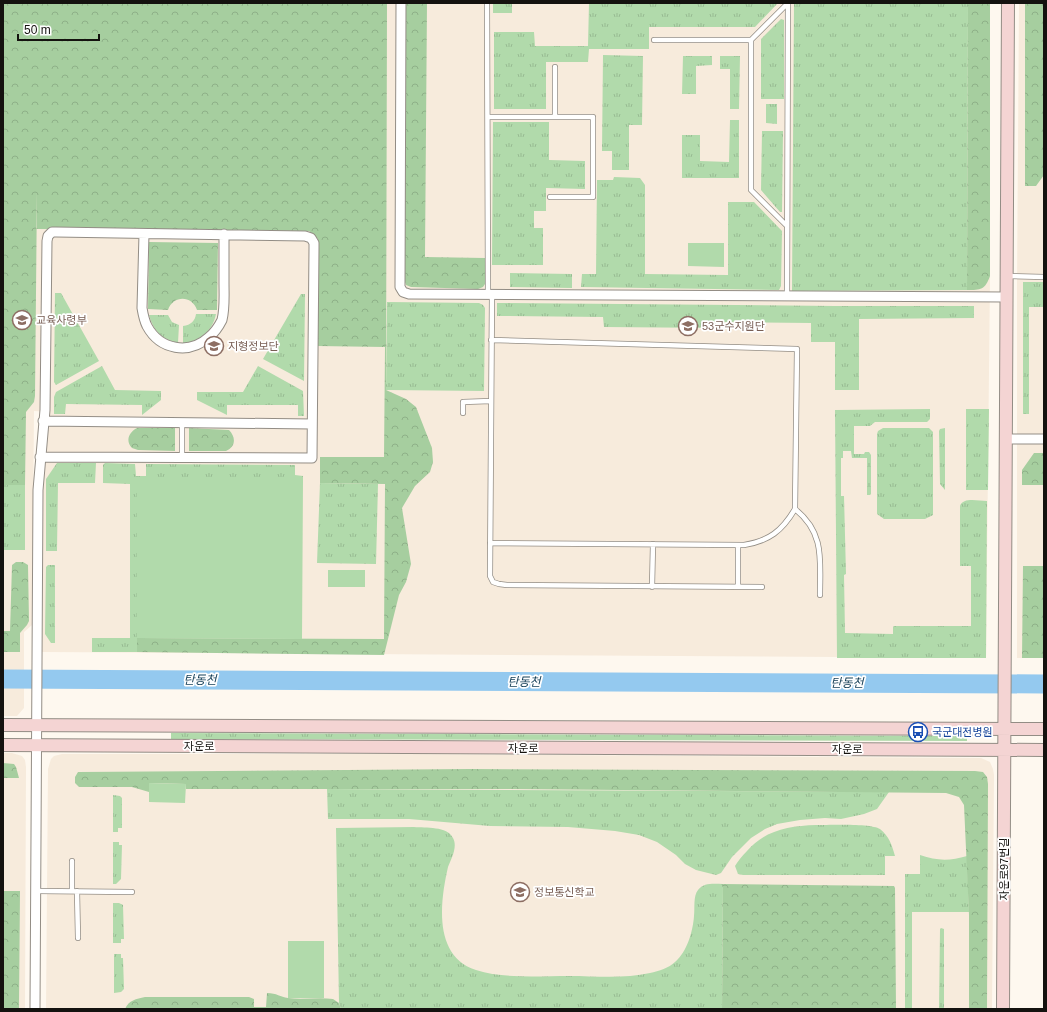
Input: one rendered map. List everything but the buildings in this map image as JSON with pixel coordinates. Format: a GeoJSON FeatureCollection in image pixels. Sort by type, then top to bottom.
{"type":"FeatureCollection","features":[{"type":"Feature","properties":{"kind":"street"},"geometry":{"type":"LineString","coordinates":[[401,3],[400,287],[403,292],[409,294],[1006,297]]}},
{"type":"Feature","properties":{"kind":"street","name":"자운로97번길"},"geometry":{"type":"LineString","coordinates":[[1003,1009],[1008,3]]}},
{"type":"Feature","properties":{"kind":"street"},"geometry":{"type":"LineString","coordinates":[[35,1009],[38,490],[40,457],[43,421],[45,410],[48,236],[52,232],[56,232],[224,234],[305,236],[311,238],[314,243],[312,458],[40,457]]}},
{"type":"Feature","properties":{"kind":"street"},"geometry":{"type":"LineString","coordinates":[[144,234],[142,308],[146,325],[157,339],[165,344],[180,348],[189,348],[204,341],[211,335],[221,320],[224,303],[224,234]]}},
{"type":"Feature","properties":{"kind":"street"},"geometry":{"type":"LineString","coordinates":[[43,421],[312,424]]}},
{"type":"Feature","properties":{"kind":"street"},"geometry":{"type":"LineString","coordinates":[[1005,438],[1044,439]]}},
{"type":"Feature","properties":{"kind":"street","name":"자운로"},"geometry":{"type":"LineString","coordinates":[[3,725],[1044,729]]}},
{"type":"Feature","properties":{"kind":"street","name":"자운로"},"geometry":{"type":"LineString","coordinates":[[3,745],[1044,750]]}},
{"type":"Feature","properties":{"kind":"lane"},"geometry":{"type":"LineString","coordinates":[[487,3],[490,294],[492,340],[490,576],[493,582],[499,584],[652,587],[762,587]]}},
{"type":"Feature","properties":{"kind":"lane"},"geometry":{"type":"LineString","coordinates":[[654,40],[751,40],[788,3]]}},
{"type":"Feature","properties":{"kind":"lane"},"geometry":{"type":"LineString","coordinates":[[787,296],[786,225],[788,3]]}},
{"type":"Feature","properties":{"kind":"lane"},"geometry":{"type":"LineString","coordinates":[[751,40],[751,190],[786,225]]}},
{"type":"Feature","properties":{"kind":"lane"},"geometry":{"type":"LineString","coordinates":[[555,67],[555,117]]}},
{"type":"Feature","properties":{"kind":"lane"},"geometry":{"type":"LineString","coordinates":[[488,116],[593,117],[593,197],[550,197]]}},
{"type":"Feature","properties":{"kind":"lane"},"geometry":{"type":"LineString","coordinates":[[1006,276],[1044,276]]}},
{"type":"Feature","properties":{"kind":"lane"},"geometry":{"type":"LineString","coordinates":[[490,543],[738,545],[753,544],[771,536],[788,521],[795,509],[797,349],[492,340]]}},
{"type":"Feature","properties":{"kind":"lane"},"geometry":{"type":"LineString","coordinates":[[463,413],[463,402],[491,401]]}},
{"type":"Feature","properties":{"kind":"lane"},"geometry":{"type":"LineString","coordinates":[[182,423],[182,458]]}},
{"type":"Feature","properties":{"kind":"lane"},"geometry":{"type":"LineString","coordinates":[[795,509],[808,522],[818,540],[820,551],[820,595]]}},
{"type":"Feature","properties":{"kind":"lane"},"geometry":{"type":"LineString","coordinates":[[652,587],[653,544]]}},
{"type":"Feature","properties":{"kind":"lane"},"geometry":{"type":"LineString","coordinates":[[738,545],[738,587]]}},
{"type":"Feature","properties":{"kind":"lane"},"geometry":{"type":"LineString","coordinates":[[72,861],[78,938]]}},
{"type":"Feature","properties":{"kind":"lane"},"geometry":{"type":"LineString","coordinates":[[36,891],[132,892]]}},
{"type":"Feature","properties":{"kind":"shaded area","name":"53군수지원단"},"geometry":{"type":"Polygon","coordinates":[[[3,3],[990,3],[990,276],[986,658],[42,652],[43,488],[50,412],[34,411],[32,625],[24,632],[24,708],[17,716],[3,716],[3,3]]]}},
{"type":"Feature","properties":{"kind":"shaded area"},"geometry":{"type":"Polygon","coordinates":[[[1019,3],[1044,3],[1044,658],[1017,658],[1019,3]]]}},
{"type":"Feature","properties":{"kind":"shaded area"},"geometry":{"type":"Polygon","coordinates":[[[3,753],[12,753],[22,756],[25,760],[26,767],[25,1009],[3,1009],[3,753]]]}},
{"type":"Feature","properties":{"kind":"shaded area","name":"정보통신학교"},"geometry":{"type":"Polygon","coordinates":[[[62,754],[416,754],[981,758],[990,762],[994,775],[992,1009],[46,1009],[48,769],[51,759],[54,756],[62,754]]]}},
{"type":"Feature","properties":{"kind":"green space"},"geometry":{"type":"Polygon","coordinates":[[[3,3],[387,3],[386,390],[406,399],[416,407],[432,448],[433,462],[430,472],[415,486],[402,508],[411,564],[406,582],[399,595],[384,655],[137,652],[137,638],[384,639],[385,484],[320,483],[320,457],[384,457],[385,347],[317,346],[318,239],[309,231],[37,229],[37,190],[35,396],[34,402],[26,412],[25,485],[3,485],[3,3]]]}},
{"type":"Feature","properties":{"kind":"green space"},"geometry":{"type":"Polygon","coordinates":[[[405,3],[427,3],[425,257],[485,258],[485,284],[483,287],[478,289],[411,287],[406,285],[404,279],[405,3]]]}},
{"type":"Feature","properties":{"kind":"green space"},"geometry":{"type":"Polygon","coordinates":[[[493,3],[512,3],[512,13],[493,13],[493,3]]]}},
{"type":"Feature","properties":{"kind":"green space"},"geometry":{"type":"Polygon","coordinates":[[[589,3],[778,3],[755,27],[649,27],[649,49],[589,49],[588,62],[546,62],[546,109],[494,109],[494,32],[534,32],[535,46],[588,46],[589,3]]]}},
{"type":"Feature","properties":{"kind":"green space"},"geometry":{"type":"Polygon","coordinates":[[[794,3],[968,3],[967,290],[792,291],[794,3]]]}},
{"type":"Feature","properties":{"kind":"green space"},"geometry":{"type":"Polygon","coordinates":[[[968,3],[990,3],[990,276],[984,287],[976,290],[967,290],[968,3]]]}},
{"type":"Feature","properties":{"kind":"green space"},"geometry":{"type":"Polygon","coordinates":[[[1025,3],[1044,3],[1044,175],[1036,186],[1025,186],[1025,3]]]}},
{"type":"Feature","properties":{"kind":"green space"},"geometry":{"type":"Polygon","coordinates":[[[781,19],[784,20],[784,99],[761,99],[761,39],[781,19]]]}},
{"type":"Feature","properties":{"kind":"green space"},"geometry":{"type":"Polygon","coordinates":[[[603,55],[643,56],[642,125],[629,125],[629,170],[612,170],[612,151],[602,151],[603,55]]]}},
{"type":"Feature","properties":{"kind":"green space"},"geometry":{"type":"Polygon","coordinates":[[[683,56],[712,56],[712,65],[696,66],[696,94],[682,94],[683,56]]]}},
{"type":"Feature","properties":{"kind":"green space"},"geometry":{"type":"Polygon","coordinates":[[[720,56],[740,56],[739,109],[730,109],[730,69],[720,69],[720,56]]]}},
{"type":"Feature","properties":{"kind":"green space"},"geometry":{"type":"Polygon","coordinates":[[[766,104],[777,104],[777,124],[766,123],[766,104]]]}},
{"type":"Feature","properties":{"kind":"green space"},"geometry":{"type":"Polygon","coordinates":[[[730,120],[739,120],[739,178],[682,178],[682,135],[700,135],[700,161],[729,162],[730,120]]]}},
{"type":"Feature","properties":{"kind":"green space"},"geometry":{"type":"Polygon","coordinates":[[[493,122],[549,122],[549,160],[585,161],[585,189],[546,188],[546,211],[534,211],[534,228],[543,228],[543,265],[492,265],[493,122]]]}},
{"type":"Feature","properties":{"kind":"green space"},"geometry":{"type":"Polygon","coordinates":[[[762,131],[783,131],[782,212],[780,212],[761,190],[762,131]]]}},
{"type":"Feature","properties":{"kind":"green space"},"geometry":{"type":"Polygon","coordinates":[[[614,177],[640,178],[645,185],[645,274],[728,275],[728,202],[754,202],[782,231],[781,286],[779,290],[581,287],[582,274],[596,274],[597,180],[613,180],[614,177]]]}},
{"type":"Feature","properties":{"kind":"green space"},"geometry":{"type":"Polygon","coordinates":[[[149,242],[218,243],[217,310],[197,310],[195,305],[187,299],[178,299],[170,305],[168,310],[148,309],[149,242]]]}},
{"type":"Feature","properties":{"kind":"green space"},"geometry":{"type":"Polygon","coordinates":[[[688,243],[724,243],[724,267],[688,266],[688,243]]]}},
{"type":"Feature","properties":{"kind":"green space"},"geometry":{"type":"Polygon","coordinates":[[[510,273],[572,274],[572,288],[510,287],[510,273]]]}},
{"type":"Feature","properties":{"kind":"green space"},"geometry":{"type":"Polygon","coordinates":[[[1023,282],[1044,282],[1044,307],[1029,307],[1029,414],[1023,414],[1023,282]]]}},
{"type":"Feature","properties":{"kind":"green space"},"geometry":{"type":"Polygon","coordinates":[[[55,293],[61,293],[99,361],[56,385],[54,382],[55,293]]]}},
{"type":"Feature","properties":{"kind":"green space"},"geometry":{"type":"Polygon","coordinates":[[[301,294],[305,294],[304,381],[263,359],[301,294]]]}},
{"type":"Feature","properties":{"kind":"green space"},"geometry":{"type":"Polygon","coordinates":[[[387,302],[479,303],[483,305],[485,308],[484,391],[386,390],[387,302]]]}},
{"type":"Feature","properties":{"kind":"green space"},"geometry":{"type":"Polygon","coordinates":[[[497,303],[974,306],[974,318],[859,319],[859,390],[835,390],[835,342],[811,342],[811,323],[720,322],[719,328],[604,327],[603,317],[497,316],[497,303]]]}},
{"type":"Feature","properties":{"kind":"green space"},"geometry":{"type":"Polygon","coordinates":[[[196,314],[216,314],[212,325],[200,338],[183,344],[183,326],[192,322],[195,319],[196,314]]]}},
{"type":"Feature","properties":{"kind":"green space"},"geometry":{"type":"Polygon","coordinates":[[[149,315],[168,315],[172,322],[179,325],[178,343],[159,334],[153,326],[149,315]]]}},
{"type":"Feature","properties":{"kind":"green space"},"geometry":{"type":"Polygon","coordinates":[[[102,366],[115,390],[161,391],[161,400],[142,415],[142,405],[66,404],[65,414],[54,414],[54,397],[56,392],[102,366]]]}},
{"type":"Feature","properties":{"kind":"green space"},"geometry":{"type":"Polygon","coordinates":[[[258,366],[303,391],[304,416],[298,416],[298,405],[227,405],[227,415],[197,400],[197,392],[243,392],[258,366]]]}},
{"type":"Feature","properties":{"kind":"green space"},"geometry":{"type":"Polygon","coordinates":[[[930,409],[930,419],[927,422],[875,422],[870,426],[854,426],[854,454],[864,454],[865,452],[869,452],[871,455],[870,495],[867,495],[867,458],[852,458],[851,451],[843,451],[843,458],[841,458],[841,496],[844,496],[846,574],[844,575],[845,633],[893,634],[894,626],[971,626],[971,566],[960,566],[960,506],[967,500],[987,501],[986,658],[837,658],[835,410],[930,409]]]}},
{"type":"Feature","properties":{"kind":"green space"},"geometry":{"type":"Polygon","coordinates":[[[966,409],[989,409],[988,490],[966,490],[966,409]]]}},
{"type":"Feature","properties":{"kind":"green space"},"geometry":{"type":"Polygon","coordinates":[[[137,428],[175,428],[175,451],[138,450],[132,448],[128,440],[130,434],[137,428]]]}},
{"type":"Feature","properties":{"kind":"green space"},"geometry":{"type":"Polygon","coordinates":[[[189,428],[229,430],[233,436],[234,442],[232,447],[226,451],[189,451],[189,428]]]}},
{"type":"Feature","properties":{"kind":"green space"},"geometry":{"type":"Polygon","coordinates":[[[883,428],[929,428],[933,432],[933,515],[925,519],[884,519],[877,514],[877,434],[878,431],[883,428]]]}},
{"type":"Feature","properties":{"kind":"green space"},"geometry":{"type":"Polygon","coordinates":[[[945,428],[945,490],[940,484],[939,431],[940,429],[945,428]]]}},
{"type":"Feature","properties":{"kind":"green space"},"geometry":{"type":"Polygon","coordinates":[[[1034,453],[1044,453],[1044,485],[1022,485],[1022,470],[1034,453]]]}},
{"type":"Feature","properties":{"kind":"green space"},"geometry":{"type":"Polygon","coordinates":[[[57,463],[96,463],[95,483],[58,483],[57,551],[46,551],[46,479],[57,463]]]}},
{"type":"Feature","properties":{"kind":"green space"},"geometry":{"type":"Polygon","coordinates":[[[105,463],[135,464],[136,476],[146,476],[146,464],[295,465],[295,475],[303,476],[303,481],[137,481],[137,652],[92,652],[92,638],[130,638],[130,484],[103,483],[103,465],[105,463]]]}},
{"type":"Feature","properties":{"kind":"green space"},"geometry":{"type":"Polygon","coordinates":[[[137,481],[303,481],[302,639],[137,638],[137,481]]]}},
{"type":"Feature","properties":{"kind":"green space"},"geometry":{"type":"Polygon","coordinates":[[[320,483],[378,484],[376,564],[317,563],[320,483]]]}},
{"type":"Feature","properties":{"kind":"green space"},"geometry":{"type":"Polygon","coordinates":[[[3,485],[25,485],[25,550],[3,550],[3,485]]]}},
{"type":"Feature","properties":{"kind":"green space"},"geometry":{"type":"Polygon","coordinates":[[[16,562],[23,562],[28,565],[29,621],[20,633],[20,652],[3,652],[3,631],[10,631],[12,565],[16,562]]]}},
{"type":"Feature","properties":{"kind":"green space"},"geometry":{"type":"Polygon","coordinates":[[[48,565],[55,565],[55,643],[51,643],[45,634],[46,567],[48,565]]]}},
{"type":"Feature","properties":{"kind":"green space"},"geometry":{"type":"Polygon","coordinates":[[[1023,566],[1044,566],[1044,658],[1022,658],[1023,566]]]}},
{"type":"Feature","properties":{"kind":"green space"},"geometry":{"type":"Polygon","coordinates":[[[328,570],[365,570],[365,587],[328,587],[328,570]]]}},
{"type":"Feature","properties":{"kind":"green space"},"geometry":{"type":"Polygon","coordinates":[[[171,733],[967,736],[967,741],[171,739],[171,733]]]}},
{"type":"Feature","properties":{"kind":"green space"},"geometry":{"type":"Polygon","coordinates":[[[3,763],[14,764],[19,778],[3,778],[3,763]]]}},
{"type":"Feature","properties":{"kind":"green space"},"geometry":{"type":"Polygon","coordinates":[[[470,769],[983,772],[987,777],[988,784],[987,1009],[969,1009],[969,915],[964,805],[959,797],[946,793],[509,789],[186,789],[186,784],[150,783],[149,792],[132,787],[79,787],[75,783],[75,777],[78,772],[470,769]]]}},
{"type":"Feature","properties":{"kind":"green space"},"geometry":{"type":"Polygon","coordinates":[[[149,783],[186,784],[185,803],[149,802],[149,783]]]}},
{"type":"Feature","properties":{"kind":"green space"},"geometry":{"type":"Polygon","coordinates":[[[327,789],[889,792],[877,809],[864,814],[841,819],[825,818],[800,820],[777,824],[765,829],[751,838],[732,857],[721,873],[716,875],[696,870],[685,864],[676,855],[657,842],[639,835],[615,831],[568,827],[490,826],[409,819],[328,819],[327,789]]]}},
{"type":"Feature","properties":{"kind":"green space"},"geometry":{"type":"Polygon","coordinates":[[[113,795],[120,796],[122,798],[122,828],[118,828],[118,832],[113,832],[113,795]]]}},
{"type":"Feature","properties":{"kind":"green space"},"geometry":{"type":"Polygon","coordinates":[[[816,825],[859,825],[880,829],[890,841],[895,856],[885,856],[885,875],[738,874],[735,866],[736,864],[754,844],[762,838],[778,830],[816,825]]]}},
{"type":"Feature","properties":{"kind":"green space"},"geometry":{"type":"Polygon","coordinates":[[[414,827],[446,831],[453,838],[455,845],[448,867],[443,896],[443,926],[446,940],[452,953],[462,963],[476,970],[487,973],[510,976],[620,977],[640,975],[664,969],[679,958],[689,941],[694,916],[696,893],[700,887],[713,884],[723,884],[722,1009],[341,1009],[339,1003],[336,828],[414,827]]]}},
{"type":"Feature","properties":{"kind":"green space"},"geometry":{"type":"Polygon","coordinates":[[[113,842],[119,842],[119,845],[122,845],[121,879],[116,884],[113,884],[113,842]]]}},
{"type":"Feature","properties":{"kind":"green space"},"geometry":{"type":"Polygon","coordinates":[[[920,855],[944,860],[967,856],[969,912],[912,912],[912,1009],[905,1009],[905,874],[920,874],[920,855]]]}},
{"type":"Feature","properties":{"kind":"green space"},"geometry":{"type":"Polygon","coordinates":[[[723,884],[894,886],[896,1009],[722,1009],[723,884]]]}},
{"type":"Feature","properties":{"kind":"green space"},"geometry":{"type":"Polygon","coordinates":[[[3,891],[20,891],[19,1009],[3,1009],[3,891]]]}},
{"type":"Feature","properties":{"kind":"green space"},"geometry":{"type":"Polygon","coordinates":[[[113,903],[123,905],[124,939],[121,939],[121,943],[113,943],[113,903]]]}},
{"type":"Feature","properties":{"kind":"green space"},"geometry":{"type":"Polygon","coordinates":[[[941,928],[944,929],[944,1009],[939,1009],[941,928]]]}},
{"type":"Feature","properties":{"kind":"green space"},"geometry":{"type":"Polygon","coordinates":[[[288,941],[324,941],[324,998],[288,998],[288,941]]]}},
{"type":"Feature","properties":{"kind":"green space"},"geometry":{"type":"Polygon","coordinates":[[[114,954],[121,954],[121,958],[123,958],[124,989],[121,992],[114,993],[114,954]]]}},
{"type":"Feature","properties":{"kind":"green space"},"geometry":{"type":"Polygon","coordinates":[[[267,993],[294,999],[333,999],[339,1003],[341,1009],[125,1009],[136,999],[145,997],[249,997],[254,999],[254,1007],[266,1007],[267,993]]]}},
{"type":"Feature","properties":{"kind":"waterway","name":"탄동천"},"geometry":{"type":"LineString","coordinates":[[3,679],[1044,684]]}},
{"type":"Feature","properties":{"kind":"place","name":"교육사령부"},"geometry":{"type":"Point","coordinates":[22,320]}},
{"type":"Feature","properties":{"kind":"place","name":"53군수지원단"},"geometry":{"type":"Point","coordinates":[688,326]}},
{"type":"Feature","properties":{"kind":"place","name":"지형정보단"},"geometry":{"type":"Point","coordinates":[214,346]}},
{"type":"Feature","properties":{"kind":"place","name":"국군대전병원"},"geometry":{"type":"Point","coordinates":[918,732]}},
{"type":"Feature","properties":{"kind":"place","name":"정보통신학교"},"geometry":{"type":"Point","coordinates":[520,892]}}]}
